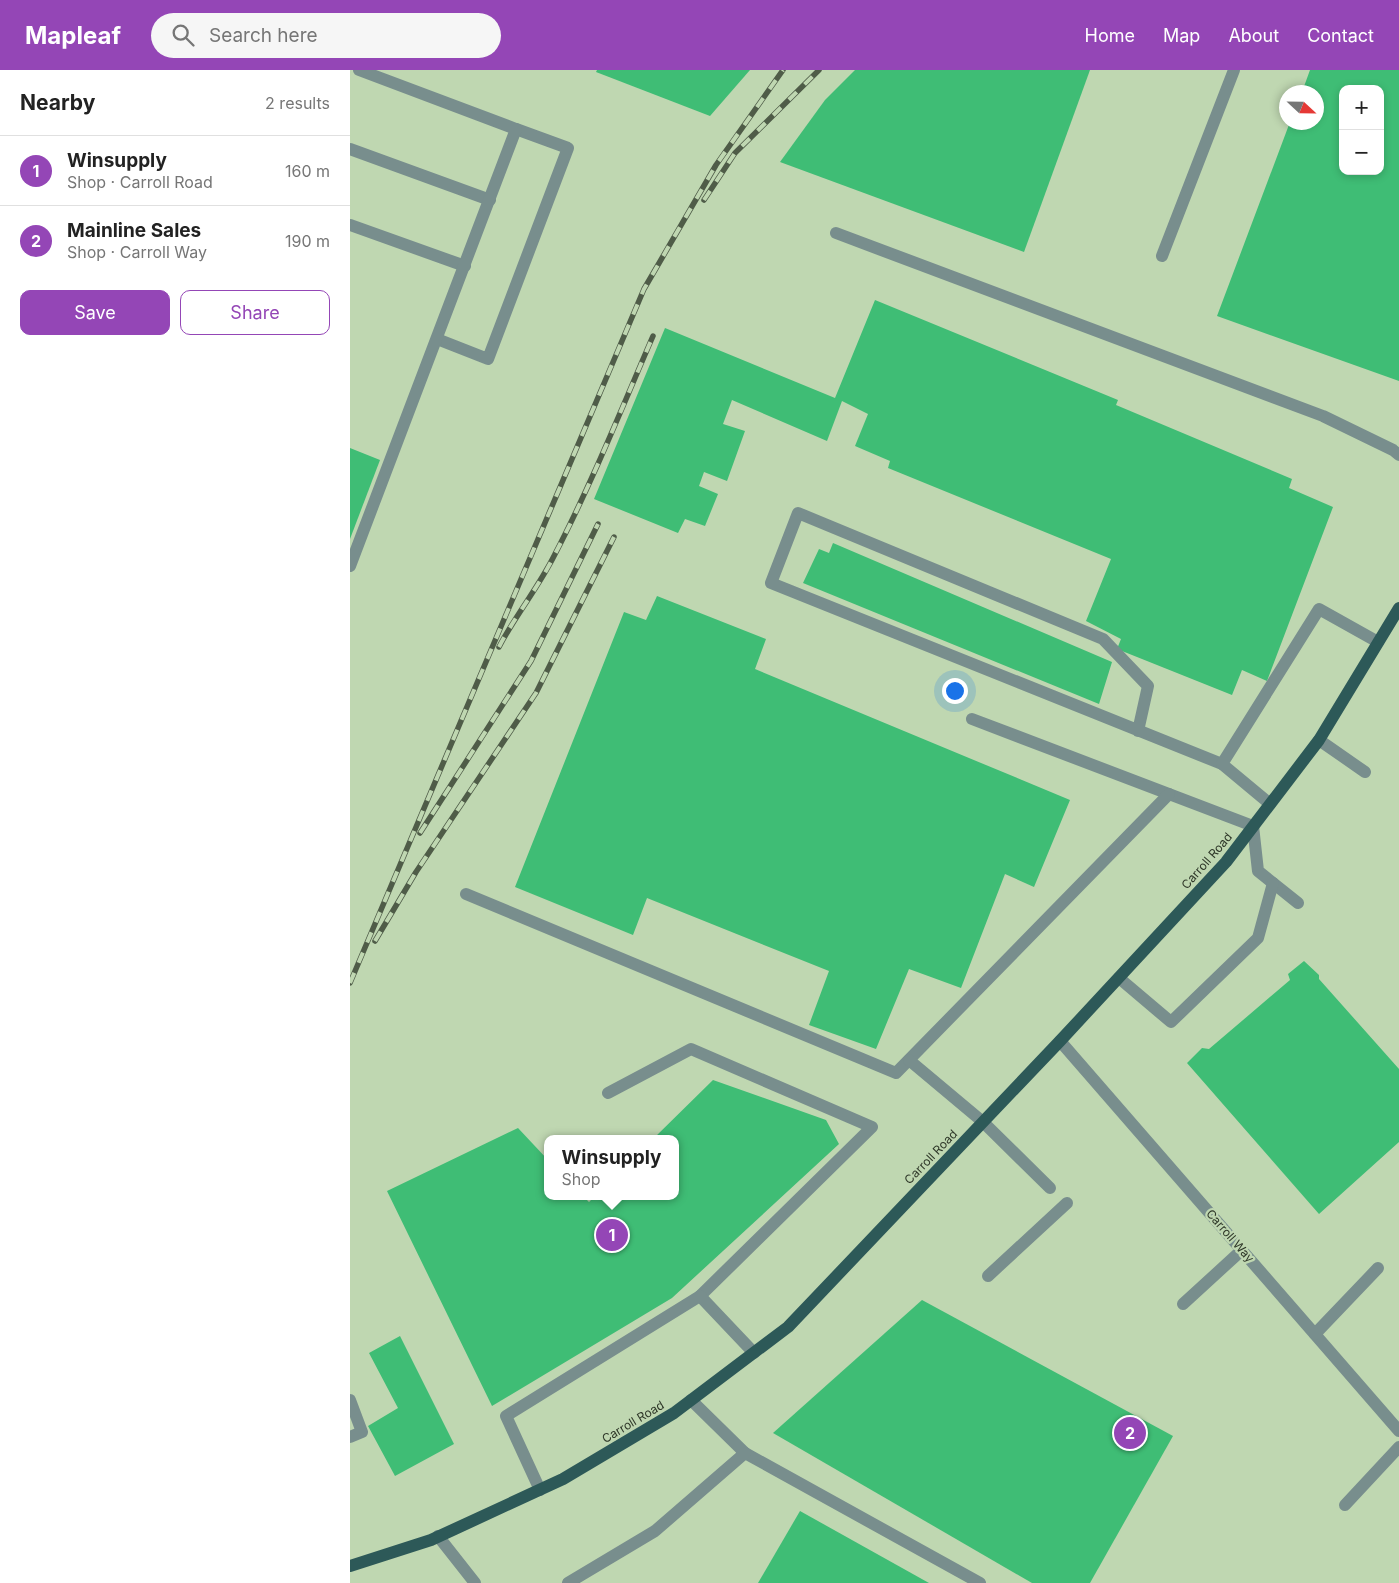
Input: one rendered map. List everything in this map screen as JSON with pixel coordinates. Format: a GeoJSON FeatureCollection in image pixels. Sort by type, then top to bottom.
{"type":"FeatureCollection","features":[{"type":"Feature","properties":{"kind":"main road","name":"Carroll Road"},"geometry":{"type":"LineString","coordinates":[[350,1566],[438,1536],[572,1474],[674,1413],[788,1328],[1060,1041],[1226,862],[1319,740],[1399,608]]}},
{"type":"Feature","properties":{"kind":"street"},"geometry":{"type":"LineString","coordinates":[[359,70],[568,148],[488,358],[436,339]]}},
{"type":"Feature","properties":{"kind":"street"},"geometry":{"type":"LineString","coordinates":[[1162,256],[1234,70]]}},
{"type":"Feature","properties":{"kind":"street"},"geometry":{"type":"LineString","coordinates":[[350,566],[516,129]]}},
{"type":"Feature","properties":{"kind":"street"},"geometry":{"type":"LineString","coordinates":[[350,149],[490,200]]}},
{"type":"Feature","properties":{"kind":"street"},"geometry":{"type":"LineString","coordinates":[[350,226],[464,266]]}},
{"type":"Feature","properties":{"kind":"street"},"geometry":{"type":"LineString","coordinates":[[836,233],[1322,416],[1393,450],[1399,456]]}},
{"type":"Feature","properties":{"kind":"street"},"geometry":{"type":"LineString","coordinates":[[1138,731],[1148,686],[1104,639],[798,513],[771,583],[1138,731],[1222,764],[1270,804]]}},
{"type":"Feature","properties":{"kind":"street"},"geometry":{"type":"LineString","coordinates":[[1222,764],[1319,608],[1378,642]]}},
{"type":"Feature","properties":{"kind":"street"},"geometry":{"type":"LineString","coordinates":[[972,719],[1253,826],[1258,871],[1298,903]]}},
{"type":"Feature","properties":{"kind":"street"},"geometry":{"type":"LineString","coordinates":[[1319,740],[1365,772]]}},
{"type":"Feature","properties":{"kind":"street"},"geometry":{"type":"LineString","coordinates":[[466,894],[896,1074],[1169,794]]}},
{"type":"Feature","properties":{"kind":"street"},"geometry":{"type":"LineString","coordinates":[[1119,978],[1171,1022],[1258,938],[1273,883]]}},
{"type":"Feature","properties":{"kind":"street","name":"Carroll Way"},"geometry":{"type":"LineString","coordinates":[[1060,1041],[1399,1431]]}},
{"type":"Feature","properties":{"kind":"street"},"geometry":{"type":"LineString","coordinates":[[540,1490],[506,1416],[700,1296],[872,1127],[692,1049],[608,1093]]}},
{"type":"Feature","properties":{"kind":"street"},"geometry":{"type":"LineString","coordinates":[[909,1060],[983,1122],[1050,1188]]}},
{"type":"Feature","properties":{"kind":"street"},"geometry":{"type":"LineString","coordinates":[[988,1276],[1067,1203]]}},
{"type":"Feature","properties":{"kind":"street"},"geometry":{"type":"LineString","coordinates":[[1182,1304],[1242,1250]]}},
{"type":"Feature","properties":{"kind":"street"},"geometry":{"type":"LineString","coordinates":[[1315,1334],[1378,1268]]}},
{"type":"Feature","properties":{"kind":"street"},"geometry":{"type":"LineString","coordinates":[[700,1296],[754,1353]]}},
{"type":"Feature","properties":{"kind":"street"},"geometry":{"type":"LineString","coordinates":[[350,1400],[362,1432],[350,1436]]}},
{"type":"Feature","properties":{"kind":"street"},"geometry":{"type":"LineString","coordinates":[[692,1400],[745,1453],[980,1583]]}},
{"type":"Feature","properties":{"kind":"street"},"geometry":{"type":"LineString","coordinates":[[1346,1505],[1399,1447]]}},
{"type":"Feature","properties":{"kind":"street"},"geometry":{"type":"LineString","coordinates":[[568,1583],[655,1531],[745,1453]]}},
{"type":"Feature","properties":{"kind":"street"},"geometry":{"type":"LineString","coordinates":[[438,1536],[475,1583]]}},
{"type":"Feature","properties":{"kind":"building"},"geometry":{"type":"Polygon","coordinates":[[[597,70],[750,70],[710,116],[596,72],[597,70]]]}},
{"type":"Feature","properties":{"kind":"building"},"geometry":{"type":"Polygon","coordinates":[[[855,70],[1090,70],[1024,252],[780,162],[825,100],[855,70]]]}},
{"type":"Feature","properties":{"kind":"building"},"geometry":{"type":"Polygon","coordinates":[[[1310,70],[1399,70],[1399,381],[1217,316],[1287,130],[1324,130],[1324,85],[1305,85],[1310,70]]]}},
{"type":"Feature","properties":{"kind":"building"},"geometry":{"type":"Polygon","coordinates":[[[875,300],[1118,400],[1116,405],[1292,479],[1289,488],[1333,507],[1267,681],[1242,670],[1232,695],[1117,649],[1121,639],[1086,621],[1111,559],[888,468],[890,461],[855,446],[868,414],[842,401],[827,441],[732,400],[723,424],[745,431],[727,481],[704,472],[699,486],[718,494],[705,526],[685,519],[678,533],[594,499],[665,328],[835,398],[875,300]]]}},
{"type":"Feature","properties":{"kind":"building"},"geometry":{"type":"Polygon","coordinates":[[[350,448],[380,460],[350,539],[350,448]]]}},
{"type":"Feature","properties":{"kind":"building"},"geometry":{"type":"Polygon","coordinates":[[[833,543],[1112,662],[1099,704],[803,583],[819,549],[829,553],[833,543]]]}},
{"type":"Feature","properties":{"kind":"building"},"geometry":{"type":"Polygon","coordinates":[[[657,596],[766,639],[755,669],[1070,800],[1034,887],[1005,874],[961,988],[909,969],[876,1049],[809,1025],[829,971],[647,898],[633,935],[515,887],[624,612],[646,620],[657,596]]]}},
{"type":"Feature","properties":{"kind":"building"},"geometry":{"type":"Polygon","coordinates":[[[1304,961],[1319,975],[1319,979],[1399,1069],[1399,1142],[1319,1214],[1187,1063],[1202,1048],[1209,1049],[1290,980],[1288,974],[1304,961]]]}},
{"type":"Feature","properties":{"kind":"building"},"geometry":{"type":"Polygon","coordinates":[[[713,1080],[826,1120],[839,1144],[672,1298],[492,1406],[387,1191],[518,1128],[544,1156],[544,1200],[587,1200],[589,1202],[591,1200],[679,1200],[679,1135],[657,1135],[713,1080]]]}},
{"type":"Feature","properties":{"kind":"building"},"geometry":{"type":"Polygon","coordinates":[[[922,1300],[1173,1436],[1090,1583],[1032,1583],[773,1433],[922,1300]]]}},
{"type":"Feature","properties":{"kind":"building"},"geometry":{"type":"Polygon","coordinates":[[[400,1336],[454,1444],[395,1476],[368,1426],[398,1408],[369,1353],[400,1336]]]}},
{"type":"Feature","properties":{"kind":"building"},"geometry":{"type":"Polygon","coordinates":[[[800,1511],[929,1583],[758,1583],[800,1511]]]}},
{"type":"Feature","properties":{"kind":"railway"},"geometry":{"type":"LineString","coordinates":[[350,983],[644,289],[716,165],[783,70]]}},
{"type":"Feature","properties":{"kind":"railway"},"geometry":{"type":"LineString","coordinates":[[704,200],[735,153],[819,70]]}},
{"type":"Feature","properties":{"kind":"railway"},"geometry":{"type":"LineString","coordinates":[[499,647],[548,568],[568,529],[653,336]]}},
{"type":"Feature","properties":{"kind":"railway"},"geometry":{"type":"LineString","coordinates":[[420,833],[531,661],[598,524]]}},
{"type":"Feature","properties":{"kind":"railway"},"geometry":{"type":"LineString","coordinates":[[375,941],[416,872],[536,693],[614,537]]}},
{"type":"Feature","properties":{"kind":"place","name":"Winsupply"},"geometry":{"type":"Point","coordinates":[612,1235]}},
{"type":"Feature","properties":{"kind":"place","name":"Mainline Sales"},"geometry":{"type":"Point","coordinates":[1130,1433]}}]}
